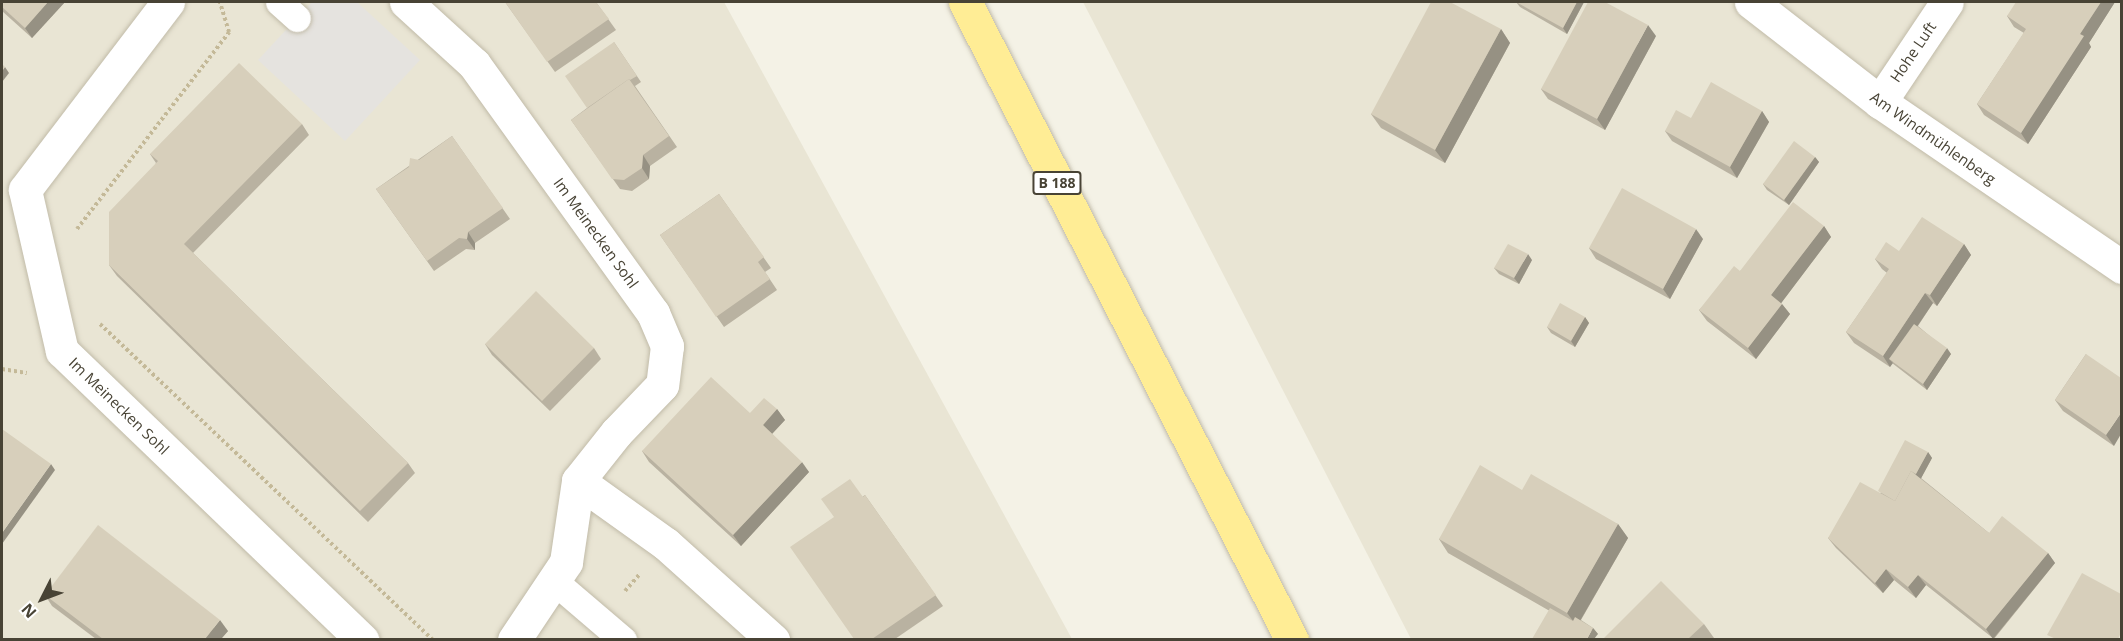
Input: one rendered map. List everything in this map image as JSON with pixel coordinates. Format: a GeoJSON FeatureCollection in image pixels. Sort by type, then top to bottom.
{"type":"FeatureCollection","features":[{"type":"Feature","properties":{"kind":"main road","name":"B 188"},"geometry":{"type":"LineString","coordinates":[[966,5],[1292,639]]}},
{"type":"Feature","properties":{"kind":"street","name":"Im Meinecken Sohl"},"geometry":{"type":"LineString","coordinates":[[168,2],[25,189],[62,351],[352,636]]}},
{"type":"Feature","properties":{"kind":"street","name":"Im Meinecken Sohl"},"geometry":{"type":"LineString","coordinates":[[406,2],[474,64],[653,312],[667,345],[662,385],[616,433],[578,481],[566,562],[514,639]]}},
{"type":"Feature","properties":{"kind":"street","name":"Am Windmühlenberg"},"geometry":{"type":"LineString","coordinates":[[1750,2],[1880,102],[2121,267]]}},
{"type":"Feature","properties":{"kind":"street","name":"Hohe Luft"},"geometry":{"type":"LineString","coordinates":[[1880,102],[1947,2]]}},
{"type":"Feature","properties":{"kind":"street"},"geometry":{"type":"LineString","coordinates":[[578,481],[666,544],[773,639]]}},
{"type":"Feature","properties":{"kind":"lane"},"geometry":{"type":"LineString","coordinates":[[555,581],[623,639]]}},
{"type":"Feature","properties":{"kind":"path"},"geometry":{"type":"LineString","coordinates":[[78,241],[76,230],[229,32],[220,2]]}},
{"type":"Feature","properties":{"kind":"path"},"geometry":{"type":"LineString","coordinates":[[92,317],[433,639]]}},
{"type":"Feature","properties":{"kind":"shaded area"},"geometry":{"type":"Polygon","coordinates":[[[2,2],[724,2],[1072,639],[2,639],[2,2]]]}},
{"type":"Feature","properties":{"kind":"shaded area"},"geometry":{"type":"Polygon","coordinates":[[[312,2],[357,2],[420,60],[345,141],[258,60],[312,2]]]}},
{"type":"Feature","properties":{"kind":"shaded area"},"geometry":{"type":"Polygon","coordinates":[[[1083,2],[2121,2],[2121,639],[1411,639],[1083,2]]]}},
{"type":"Feature","properties":{"kind":"building"},"geometry":{"type":"Polygon","coordinates":[[[2,2],[48,2],[25,28],[2,7],[2,2]]]}},
{"type":"Feature","properties":{"kind":"building"},"geometry":{"type":"Polygon","coordinates":[[[505,2],[596,2],[609,19],[547,62],[505,2]]]}},
{"type":"Feature","properties":{"kind":"building"},"geometry":{"type":"Polygon","coordinates":[[[1431,2],[1450,2],[1501,29],[1435,150],[1371,114],[1431,2]]]}},
{"type":"Feature","properties":{"kind":"building"},"geometry":{"type":"Polygon","coordinates":[[[1516,2],[1577,2],[1563,28],[1516,2]]]}},
{"type":"Feature","properties":{"kind":"building"},"geometry":{"type":"Polygon","coordinates":[[[1588,2],[1605,2],[1648,25],[1597,119],[1541,89],[1588,2]]]}},
{"type":"Feature","properties":{"kind":"building"},"geometry":{"type":"Polygon","coordinates":[[[2016,2],[2101,2],[2080,34],[2084,36],[2021,133],[1977,104],[2026,29],[2007,16],[2016,2]]]}},
{"type":"Feature","properties":{"kind":"building"},"geometry":{"type":"Polygon","coordinates":[[[614,42],[637,76],[587,108],[565,76],[614,42]]]}},
{"type":"Feature","properties":{"kind":"building"},"geometry":{"type":"Polygon","coordinates":[[[239,63],[302,124],[184,244],[408,463],[360,511],[109,265],[109,212],[158,161],[150,154],[239,63]]]}},
{"type":"Feature","properties":{"kind":"building"},"geometry":{"type":"Polygon","coordinates":[[[629,79],[669,136],[643,155],[642,168],[624,180],[612,179],[571,120],[629,79]]]}},
{"type":"Feature","properties":{"kind":"building"},"geometry":{"type":"Polygon","coordinates":[[[1711,82],[1762,111],[1730,167],[1665,131],[1676,110],[1691,118],[1711,82]]]}},
{"type":"Feature","properties":{"kind":"building"},"geometry":{"type":"Polygon","coordinates":[[[452,136],[503,208],[468,232],[467,239],[459,238],[427,261],[376,189],[409,167],[410,158],[419,160],[452,136]]]}},
{"type":"Feature","properties":{"kind":"building"},"geometry":{"type":"Polygon","coordinates":[[[1794,141],[1815,157],[1784,200],[1763,184],[1794,141]]]}},
{"type":"Feature","properties":{"kind":"building"},"geometry":{"type":"Polygon","coordinates":[[[1622,188],[1696,229],[1663,289],[1589,248],[1622,188]]]}},
{"type":"Feature","properties":{"kind":"building"},"geometry":{"type":"Polygon","coordinates":[[[719,194],[764,257],[758,262],[770,279],[716,317],[660,235],[719,194]]]}},
{"type":"Feature","properties":{"kind":"building"},"geometry":{"type":"Polygon","coordinates":[[[1793,202],[1824,226],[1771,295],[1782,304],[1748,348],[1699,310],[1734,266],[1740,271],[1793,202]]]}},
{"type":"Feature","properties":{"kind":"building"},"geometry":{"type":"Polygon","coordinates":[[[1922,217],[1964,244],[1930,295],[1925,293],[1883,356],[1846,332],[1889,269],[1875,259],[1886,242],[1899,251],[1922,217]]]}},
{"type":"Feature","properties":{"kind":"building"},"geometry":{"type":"Polygon","coordinates":[[[1508,244],[1528,254],[1514,278],[1494,268],[1508,244]]]}},
{"type":"Feature","properties":{"kind":"building"},"geometry":{"type":"Polygon","coordinates":[[[536,291],[594,348],[542,401],[485,344],[536,291]]]}},
{"type":"Feature","properties":{"kind":"building"},"geometry":{"type":"Polygon","coordinates":[[[1560,303],[1585,317],[1571,341],[1547,327],[1560,303]]]}},
{"type":"Feature","properties":{"kind":"building"},"geometry":{"type":"Polygon","coordinates":[[[1914,324],[1947,348],[1923,384],[1889,359],[1914,324]]]}},
{"type":"Feature","properties":{"kind":"building"},"geometry":{"type":"Polygon","coordinates":[[[2086,354],[2121,378],[2121,413],[2106,435],[2055,400],[2086,354]]]}},
{"type":"Feature","properties":{"kind":"building"},"geometry":{"type":"Polygon","coordinates":[[[711,377],[750,413],[764,398],[777,409],[763,425],[802,462],[733,535],[642,451],[711,377]]]}},
{"type":"Feature","properties":{"kind":"building"},"geometry":{"type":"Polygon","coordinates":[[[2,429],[51,464],[2,533],[2,429]]]}},
{"type":"Feature","properties":{"kind":"building"},"geometry":{"type":"Polygon","coordinates":[[[1905,440],[1928,452],[1916,474],[1911,471],[1895,501],[1878,491],[1905,440]]]}},
{"type":"Feature","properties":{"kind":"building"},"geometry":{"type":"Polygon","coordinates":[[[1480,465],[1522,490],[1531,474],[1618,524],[1567,613],[1439,539],[1480,465]]]}},
{"type":"Feature","properties":{"kind":"building"},"geometry":{"type":"Polygon","coordinates":[[[1911,471],[1989,533],[2002,516],[2048,553],[1986,629],[1918,575],[1908,587],[1886,569],[1875,583],[1828,538],[1860,482],[1895,501],[1911,471]]]}},
{"type":"Feature","properties":{"kind":"building"},"geometry":{"type":"Polygon","coordinates":[[[850,479],[863,497],[865,495],[936,595],[872,639],[854,639],[790,547],[834,517],[821,499],[850,479]]]}},
{"type":"Feature","properties":{"kind":"building"},"geometry":{"type":"Polygon","coordinates":[[[98,525],[220,620],[205,639],[103,639],[45,595],[98,525]]]}},
{"type":"Feature","properties":{"kind":"building"},"geometry":{"type":"Polygon","coordinates":[[[2082,573],[2121,594],[2121,633],[2118,639],[2056,639],[2047,635],[2082,573]]]}},
{"type":"Feature","properties":{"kind":"building"},"geometry":{"type":"Polygon","coordinates":[[[1661,581],[1704,624],[1688,639],[1603,639],[1661,581]]]}},
{"type":"Feature","properties":{"kind":"building"},"geometry":{"type":"Polygon","coordinates":[[[1550,608],[1573,621],[1575,617],[1593,628],[1587,639],[1532,639],[1550,608]]]}}]}
